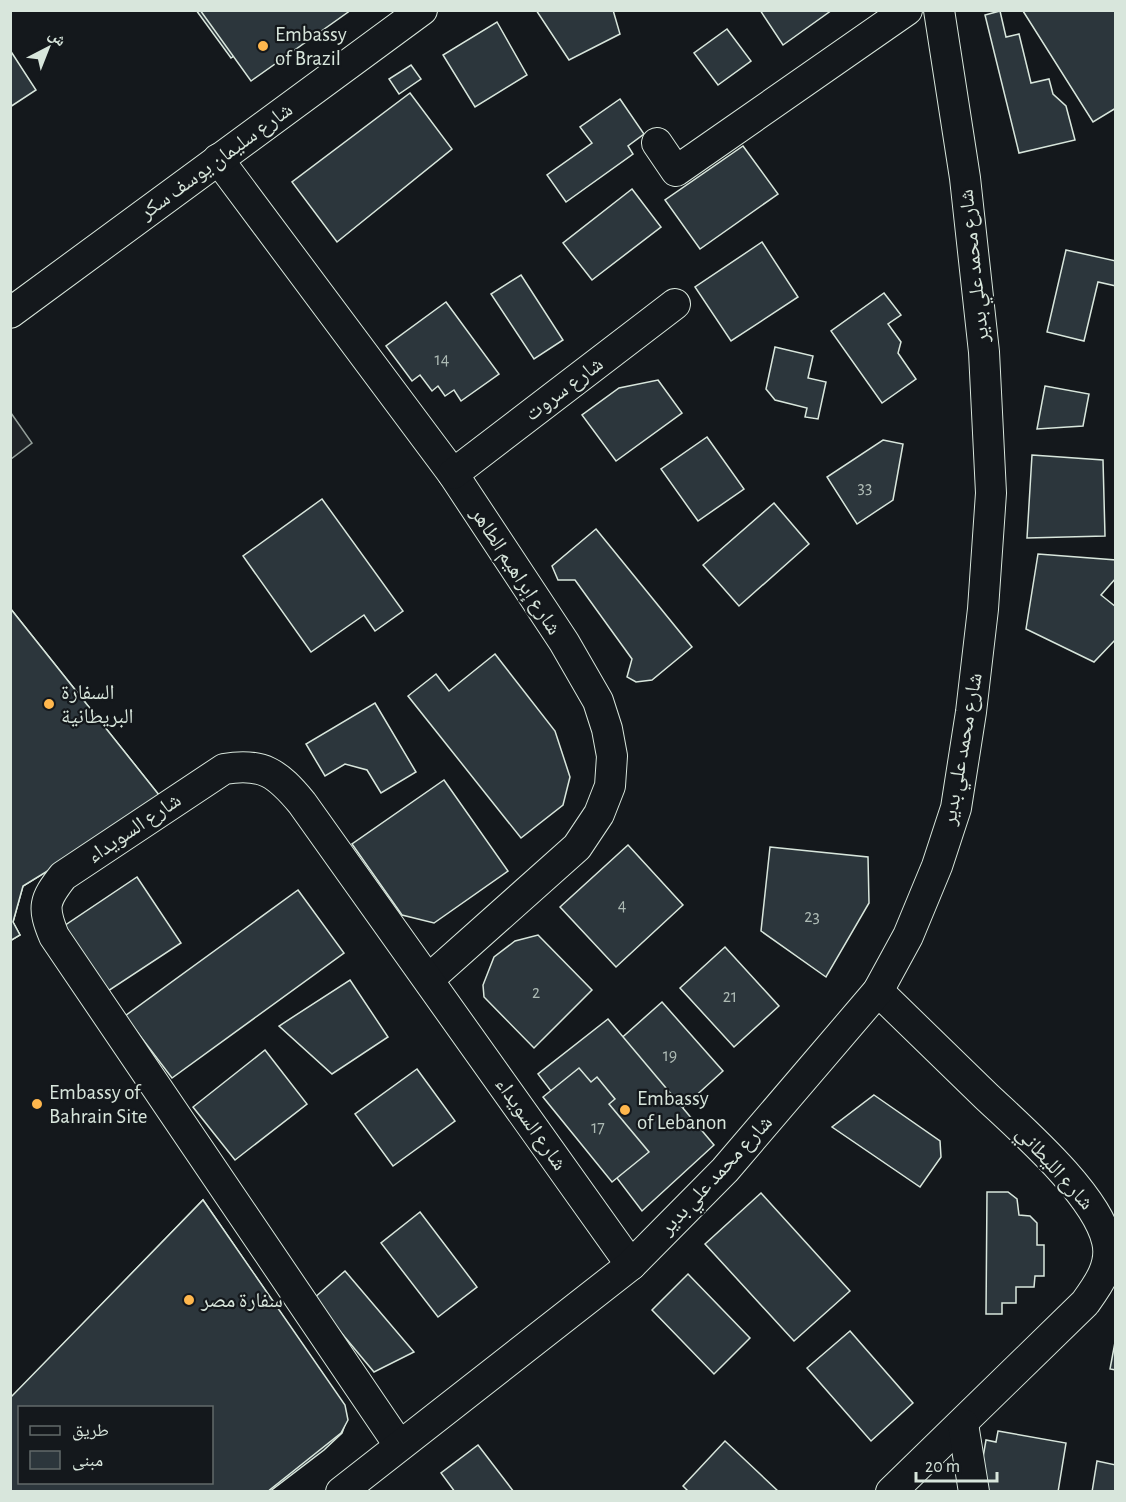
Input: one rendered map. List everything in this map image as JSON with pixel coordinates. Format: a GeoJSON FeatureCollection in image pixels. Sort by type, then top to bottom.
{"type":"FeatureCollection","features":[{"type":"Feature","properties":{"kind":"street","name":"شارع سليمان يوسف سكر"},"geometry":{"type":"LineString","coordinates":[[14,303],[218,159],[422,10]]}},
{"type":"Feature","properties":{"kind":"street"},"geometry":{"type":"LineString","coordinates":[[657,143],[676,171],[907,10]]}},
{"type":"Feature","properties":{"kind":"street","name":"شارع محمد علي بدير"},"geometry":{"type":"LineString","coordinates":[[341,1491],[631,1264],[725,1170],[878,991],[908,936],[937,866],[956,808],[971,712],[983,609],[991,493],[984,352],[965,178],[939,10]]}},
{"type":"Feature","properties":{"kind":"street","name":"شارع إبراهيم الطاهر"},"geometry":{"type":"LineString","coordinates":[[218,159],[453,474],[564,642],[598,701],[607,729],[612,756],[610,786],[599,814],[577,847],[429,979]]}},
{"type":"Feature","properties":{"kind":"street","name":"شارع سروت"},"geometry":{"type":"LineString","coordinates":[[453,474],[675,304]]}},
{"type":"Feature","properties":{"kind":"street","name":"شارع السويداء"},"geometry":{"type":"LineString","coordinates":[[399,1445],[54,936],[46,916],[46,903],[53,888],[63,876],[224,769],[242,765],[265,770],[286,783],[429,979],[631,1264]]}},
{"type":"Feature","properties":{"kind":"street","name":"شارع الليطاني"},"geometry":{"type":"LineString","coordinates":[[878,991],[1060,1170],[1089,1203],[1107,1242],[1107,1262],[1101,1282],[1085,1303],[963,1424],[891,1491]]}},
{"type":"Feature","properties":{"kind":"street"},"geometry":{"type":"LineString","coordinates":[[963,1424],[974,1491]]}},
{"type":"Feature","properties":{"kind":"shaded area"},"geometry":{"type":"Polygon","coordinates":[[[11,413],[32,443],[10,459],[11,413]]]}},
{"type":"Feature","properties":{"kind":"building"},"geometry":{"type":"Polygon","coordinates":[[[196,10],[299,10],[231,58],[196,10]]]}},
{"type":"Feature","properties":{"kind":"building","name":"Embassy of Brazil"},"geometry":{"type":"Polygon","coordinates":[[[200,10],[351,10],[251,81],[200,10]]]}},
{"type":"Feature","properties":{"kind":"building"},"geometry":{"type":"Polygon","coordinates":[[[536,10],[613,10],[620,34],[569,60],[536,10]]]}},
{"type":"Feature","properties":{"kind":"building"},"geometry":{"type":"Polygon","coordinates":[[[760,10],[832,10],[783,45],[760,10]]]}},
{"type":"Feature","properties":{"kind":"building"},"geometry":{"type":"Polygon","coordinates":[[[1116,10],[1116,108],[1093,122],[1023,11],[1116,10]]]}},
{"type":"Feature","properties":{"kind":"building"},"geometry":{"type":"Polygon","coordinates":[[[1000,11],[1006,37],[1019,34],[1031,83],[1049,79],[1053,94],[1066,106],[1075,140],[1019,153],[985,15],[1000,11]]]}},
{"type":"Feature","properties":{"kind":"building"},"geometry":{"type":"Polygon","coordinates":[[[497,22],[527,75],[475,107],[443,55],[497,22]]]}},
{"type":"Feature","properties":{"kind":"building"},"geometry":{"type":"Polygon","coordinates":[[[727,29],[751,61],[718,85],[694,53],[727,29]]]}},
{"type":"Feature","properties":{"kind":"building"},"geometry":{"type":"Polygon","coordinates":[[[10,50],[36,90],[10,107],[10,50]]]}},
{"type":"Feature","properties":{"kind":"building"},"geometry":{"type":"Polygon","coordinates":[[[411,65],[421,79],[399,94],[389,79],[411,65]]]}},
{"type":"Feature","properties":{"kind":"building"},"geometry":{"type":"Polygon","coordinates":[[[410,93],[452,149],[337,242],[292,182],[410,93]]]}},
{"type":"Feature","properties":{"kind":"building"},"geometry":{"type":"Polygon","coordinates":[[[620,99],[644,134],[628,146],[633,154],[566,202],[547,175],[592,143],[580,127],[620,99]]]}},
{"type":"Feature","properties":{"kind":"building"},"geometry":{"type":"Polygon","coordinates":[[[743,146],[778,194],[700,249],[665,200],[743,146]]]}},
{"type":"Feature","properties":{"kind":"building"},"geometry":{"type":"Polygon","coordinates":[[[632,189],[661,227],[592,280],[563,243],[632,189]]]}},
{"type":"Feature","properties":{"kind":"building"},"geometry":{"type":"Polygon","coordinates":[[[762,242],[798,297],[731,341],[695,287],[762,242]]]}},
{"type":"Feature","properties":{"kind":"building"},"geometry":{"type":"Polygon","coordinates":[[[1066,250],[1116,261],[1116,286],[1098,282],[1084,341],[1047,332],[1066,250]]]}},
{"type":"Feature","properties":{"kind":"building"},"geometry":{"type":"Polygon","coordinates":[[[521,275],[563,340],[534,359],[491,294],[521,275]]]}},
{"type":"Feature","properties":{"kind":"building"},"geometry":{"type":"Polygon","coordinates":[[[884,293],[901,315],[888,324],[901,342],[898,353],[916,379],[882,403],[831,331],[884,293]]]}},
{"type":"Feature","properties":{"kind":"building"},"geometry":{"type":"Polygon","coordinates":[[[446,302],[499,374],[461,401],[454,390],[445,396],[438,386],[432,391],[420,375],[412,381],[386,346],[446,302]]]}},
{"type":"Feature","properties":{"kind":"building"},"geometry":{"type":"Polygon","coordinates":[[[775,347],[813,356],[808,378],[826,382],[818,419],[805,417],[807,408],[775,400],[766,389],[775,347]]]}},
{"type":"Feature","properties":{"kind":"building"},"geometry":{"type":"Polygon","coordinates":[[[658,380],[682,413],[616,461],[582,415],[619,388],[658,380]]]}},
{"type":"Feature","properties":{"kind":"building"},"geometry":{"type":"Polygon","coordinates":[[[1045,386],[1089,394],[1083,426],[1037,429],[1045,386]]]}},
{"type":"Feature","properties":{"kind":"building"},"geometry":{"type":"Polygon","coordinates":[[[707,437],[744,489],[698,521],[661,469],[707,437]]]}},
{"type":"Feature","properties":{"kind":"building"},"geometry":{"type":"Polygon","coordinates":[[[883,440],[903,444],[893,500],[857,524],[827,477],[883,440]]]}},
{"type":"Feature","properties":{"kind":"building"},"geometry":{"type":"Polygon","coordinates":[[[1032,455],[1103,460],[1105,536],[1027,538],[1032,455]]]}},
{"type":"Feature","properties":{"kind":"building"},"geometry":{"type":"Polygon","coordinates":[[[322,499],[403,611],[375,631],[364,615],[311,652],[243,556],[322,499]]]}},
{"type":"Feature","properties":{"kind":"building"},"geometry":{"type":"Polygon","coordinates":[[[774,503],[809,544],[739,606],[703,565],[774,503]]]}},
{"type":"Feature","properties":{"kind":"building"},"geometry":{"type":"Polygon","coordinates":[[[596,529],[692,647],[652,680],[636,682],[627,677],[632,659],[575,580],[558,580],[552,566],[596,529]]]}},
{"type":"Feature","properties":{"kind":"building"},"geometry":{"type":"Polygon","coordinates":[[[1038,554],[1116,560],[1116,578],[1101,595],[1116,607],[1116,639],[1094,662],[1026,629],[1038,554]]]}},
{"type":"Feature","properties":{"kind":"building","name":"السفارة البريطانية"},"geometry":{"type":"Polygon","coordinates":[[[10,608],[163,800],[23,886],[13,922],[20,935],[10,941],[10,608]]]}},
{"type":"Feature","properties":{"kind":"building","name":"السفارة البريطانية"},"geometry":{"type":"Polygon","coordinates":[[[10,608],[163,800],[23,886],[13,922],[20,935],[10,941],[10,608]]]}},
{"type":"Feature","properties":{"kind":"building"},"geometry":{"type":"Polygon","coordinates":[[[495,654],[555,731],[570,777],[563,805],[521,838],[408,696],[436,674],[449,691],[495,654]]]}},
{"type":"Feature","properties":{"kind":"building"},"geometry":{"type":"Polygon","coordinates":[[[375,703],[416,772],[381,793],[367,770],[345,764],[325,776],[306,744],[375,703]]]}},
{"type":"Feature","properties":{"kind":"building"},"geometry":{"type":"Polygon","coordinates":[[[444,780],[508,871],[434,923],[402,915],[352,844],[444,780]]]}},
{"type":"Feature","properties":{"kind":"building"},"geometry":{"type":"Polygon","coordinates":[[[628,845],[683,905],[616,967],[560,907],[628,845]]]}},
{"type":"Feature","properties":{"kind":"building"},"geometry":{"type":"Polygon","coordinates":[[[770,847],[868,857],[869,903],[826,977],[761,931],[770,847]]]}},
{"type":"Feature","properties":{"kind":"building"},"geometry":{"type":"Polygon","coordinates":[[[137,877],[181,943],[102,995],[58,930],[137,877]]]}},
{"type":"Feature","properties":{"kind":"building"},"geometry":{"type":"Polygon","coordinates":[[[298,890],[344,953],[172,1078],[125,1016],[298,890]]]}},
{"type":"Feature","properties":{"kind":"building"},"geometry":{"type":"Polygon","coordinates":[[[538,935],[592,990],[534,1048],[484,997],[483,985],[494,957],[515,941],[538,935]]]}},
{"type":"Feature","properties":{"kind":"building"},"geometry":{"type":"Polygon","coordinates":[[[725,947],[779,1006],[734,1047],[680,988],[725,947]]]}},
{"type":"Feature","properties":{"kind":"building"},"geometry":{"type":"Polygon","coordinates":[[[350,980],[388,1037],[332,1074],[279,1026],[350,980]]]}},
{"type":"Feature","properties":{"kind":"building"},"geometry":{"type":"Polygon","coordinates":[[[662,1002],[723,1071],[679,1111],[617,1042],[662,1002]]]}},
{"type":"Feature","properties":{"kind":"building","name":"Embassy of Lebanon"},"geometry":{"type":"Polygon","coordinates":[[[608,1019],[714,1145],[642,1211],[538,1074],[608,1019]]]}},
{"type":"Feature","properties":{"kind":"building"},"geometry":{"type":"Polygon","coordinates":[[[265,1050],[307,1104],[235,1160],[193,1107],[265,1050]]]}},
{"type":"Feature","properties":{"kind":"building"},"geometry":{"type":"Polygon","coordinates":[[[579,1068],[591,1082],[597,1077],[615,1099],[609,1104],[649,1152],[612,1182],[543,1097],[579,1068]]]}},
{"type":"Feature","properties":{"kind":"building"},"geometry":{"type":"Polygon","coordinates":[[[417,1069],[455,1121],[393,1166],[355,1114],[417,1069]]]}},
{"type":"Feature","properties":{"kind":"building"},"geometry":{"type":"Polygon","coordinates":[[[874,1095],[940,1141],[941,1157],[920,1187],[832,1127],[874,1095]]]}},
{"type":"Feature","properties":{"kind":"building"},"geometry":{"type":"Polygon","coordinates":[[[987,1192],[1008,1192],[1017,1199],[1019,1215],[1030,1216],[1037,1223],[1037,1245],[1044,1245],[1044,1276],[1035,1276],[1034,1287],[1016,1287],[1016,1303],[1002,1303],[1002,1314],[986,1314],[987,1192]]]}},
{"type":"Feature","properties":{"kind":"building"},"geometry":{"type":"Polygon","coordinates":[[[761,1193],[850,1291],[794,1341],[705,1244],[761,1193]]]}},
{"type":"Feature","properties":{"kind":"building","name":"سفارة مصر"},"geometry":{"type":"Polygon","coordinates":[[[203,1200],[344,1405],[346,1422],[342,1433],[324,1450],[269,1492],[10,1492],[10,1399],[203,1200]]]}},
{"type":"Feature","properties":{"kind":"building","name":"سفارة مصر"},"geometry":{"type":"Polygon","coordinates":[[[203,1200],[345,1405],[348,1420],[341,1433],[267,1492],[10,1492],[10,1398],[203,1200]]]}},
{"type":"Feature","properties":{"kind":"building"},"geometry":{"type":"Polygon","coordinates":[[[420,1212],[477,1287],[438,1317],[381,1243],[420,1212]]]}},
{"type":"Feature","properties":{"kind":"building"},"geometry":{"type":"Polygon","coordinates":[[[345,1271],[414,1352],[374,1372],[313,1299],[345,1271]]]}},
{"type":"Feature","properties":{"kind":"building"},"geometry":{"type":"Polygon","coordinates":[[[688,1274],[750,1338],[714,1374],[652,1310],[688,1274]]]}},
{"type":"Feature","properties":{"kind":"building"},"geometry":{"type":"Polygon","coordinates":[[[850,1331],[913,1403],[871,1441],[807,1368],[850,1331]]]}},
{"type":"Feature","properties":{"kind":"building"},"geometry":{"type":"Polygon","coordinates":[[[1116,1337],[1116,1370],[1110,1369],[1116,1337]]]}},
{"type":"Feature","properties":{"kind":"building"},"geometry":{"type":"Polygon","coordinates":[[[998,1431],[1066,1443],[1058,1492],[977,1492],[986,1440],[996,1442],[998,1431]]]}},
{"type":"Feature","properties":{"kind":"building"},"geometry":{"type":"Polygon","coordinates":[[[725,1441],[779,1492],[689,1492],[683,1486],[725,1441]]]}},
{"type":"Feature","properties":{"kind":"building"},"geometry":{"type":"Polygon","coordinates":[[[478,1445],[514,1492],[455,1492],[441,1473],[478,1445]]]}},
{"type":"Feature","properties":{"kind":"building"},"geometry":{"type":"Polygon","coordinates":[[[1097,1461],[1116,1465],[1116,1492],[1092,1492],[1097,1461]]]}},
{"type":"Feature","properties":{"kind":"place","name":"Embassy of Brazil"},"geometry":{"type":"Point","coordinates":[263,46]}},
{"type":"Feature","properties":{"kind":"place","name":"السفارة البريطانية"},"geometry":{"type":"Point","coordinates":[49,704]}},
{"type":"Feature","properties":{"kind":"place","name":"Embassy of Bahrain Site"},"geometry":{"type":"Point","coordinates":[37,1104]}},
{"type":"Feature","properties":{"kind":"place","name":"Embassy of Lebanon"},"geometry":{"type":"Point","coordinates":[625,1110]}},
{"type":"Feature","properties":{"kind":"place","name":"سفارة مصر"},"geometry":{"type":"Point","coordinates":[189,1300]}}]}
